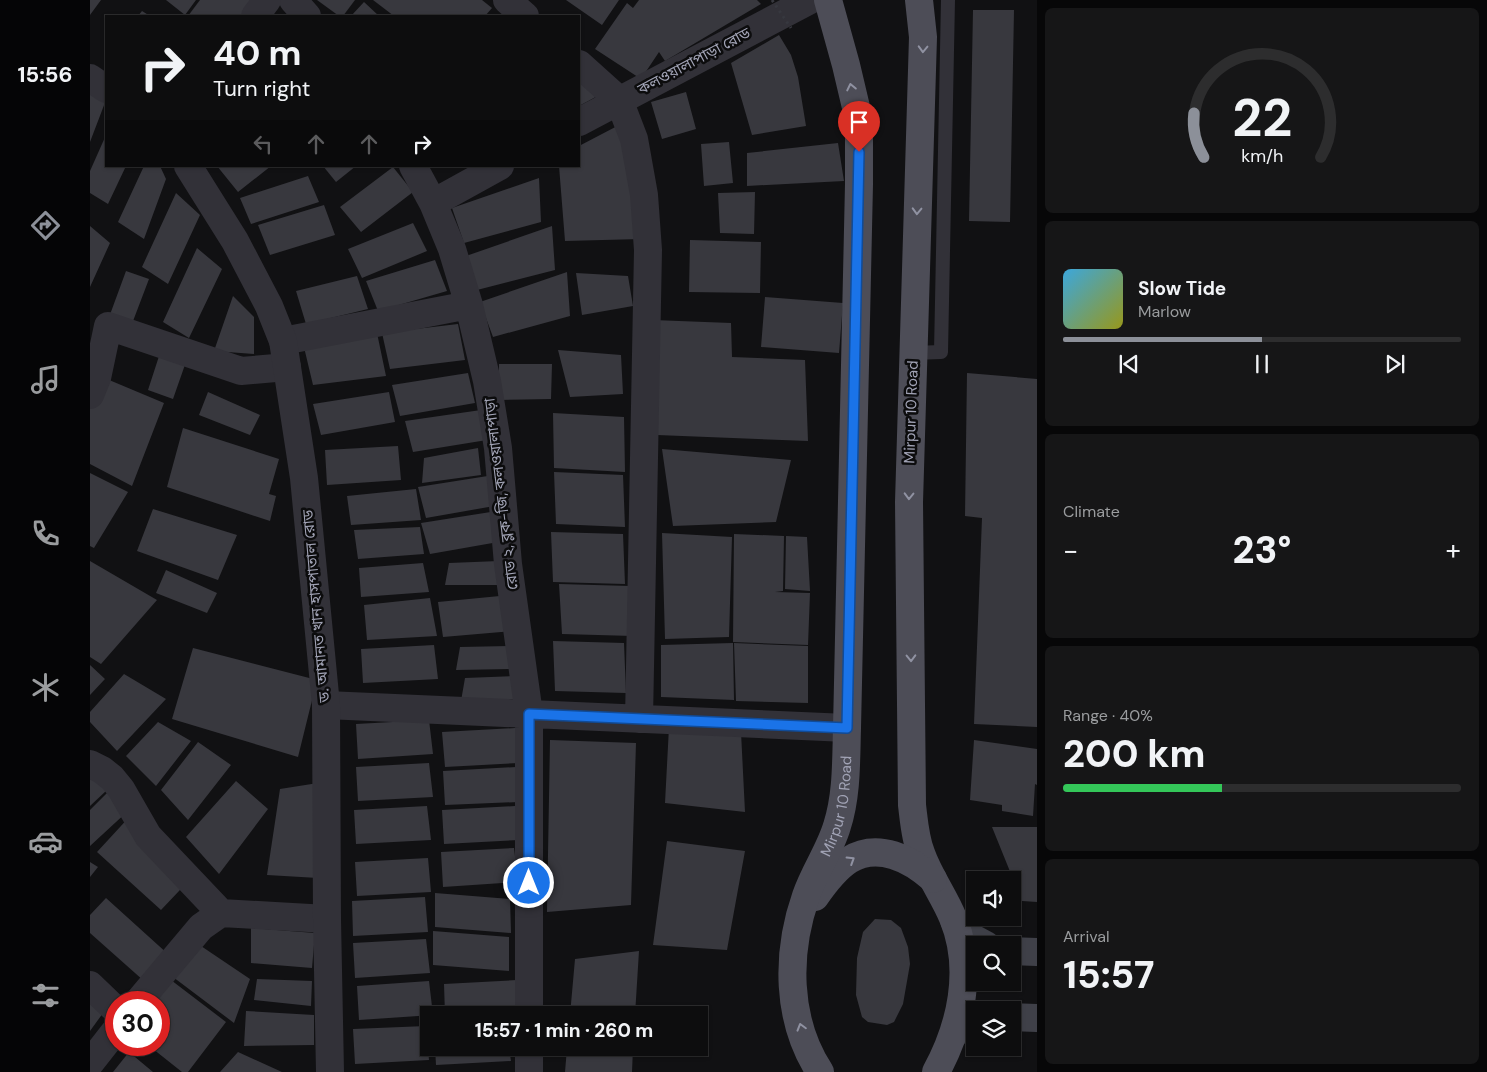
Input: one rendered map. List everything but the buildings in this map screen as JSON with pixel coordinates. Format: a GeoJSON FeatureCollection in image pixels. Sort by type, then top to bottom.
{"type":"FeatureCollection","features":[{"type":"Feature","properties":{"kind":"main road","name":"Mirpur 10 Road"},"geometry":{"type":"LineString","coordinates":[[798,924],[806,895],[837,828],[843,803],[847,728],[859,194],[858,120],[846,65],[828,0]]}},
{"type":"Feature","properties":{"kind":"main road","name":"Mirpur 10 Road"},"geometry":{"type":"LineString","coordinates":[[919,0],[923,37],[909,502],[912,804],[915,830],[921,853],[954,920],[963,960],[964,981],[960,1008],[964,1028],[948,1050],[936,1072]]}},
{"type":"Feature","properties":{"kind":"main road"},"geometry":{"type":"LineString","coordinates":[[820,1072],[804,1040],[794,1005],[792,974],[798,924],[810,903],[828,879],[848,860],[865,852],[898,857],[917,865],[934,880]]}},
{"type":"Feature","properties":{"kind":"main road"},"geometry":{"type":"LineString","coordinates":[[954,920],[971,936]]}},
{"type":"Feature","properties":{"kind":"main road"},"geometry":{"type":"LineString","coordinates":[[1021,951],[1037,952]]}},
{"type":"Feature","properties":{"kind":"main road"},"geometry":{"type":"LineString","coordinates":[[1021,1017],[1037,1018]]}},
{"type":"Feature","properties":{"kind":"street"},"geometry":{"type":"LineString","coordinates":[[256,15],[267,0]]}},
{"type":"Feature","properties":{"kind":"street"},"geometry":{"type":"LineString","coordinates":[[293,0],[306,15]]}},
{"type":"Feature","properties":{"kind":"street"},"geometry":{"type":"LineString","coordinates":[[507,0],[524,15]]}},
{"type":"Feature","properties":{"kind":"street","name":"কলওয়ালাপাড়া রোড"},"geometry":{"type":"LineString","coordinates":[[580,121],[810,0]]}},
{"type":"Feature","properties":{"kind":"street"},"geometry":{"type":"LineString","coordinates":[[580,65],[619,100],[634,139],[644,195],[648,250],[639,719]]}},
{"type":"Feature","properties":{"kind":"street"},"geometry":{"type":"LineString","coordinates":[[90,78],[105,88]]}},
{"type":"Feature","properties":{"kind":"street","name":"ড. আমানত খান হাসপাতাল রোড"},"geometry":{"type":"LineString","coordinates":[[189,167],[235,241],[270,306],[285,354],[304,478],[326,705],[330,1072]]}},
{"type":"Feature","properties":{"kind":"street","name":"রোড ২, ব্লক-জি, কলওয়ালাপাড়া"},"geometry":{"type":"LineString","coordinates":[[414,167],[433,203],[452,249],[487,381],[498,448],[508,564],[529,714],[529,1006]]}},
{"type":"Feature","properties":{"kind":"street"},"geometry":{"type":"LineString","coordinates":[[433,203],[498,167]]}},
{"type":"Feature","properties":{"kind":"street"},"geometry":{"type":"LineString","coordinates":[[90,395],[97,378],[108,326],[241,372],[285,354],[468,305]]}},
{"type":"Feature","properties":{"kind":"street"},"geometry":{"type":"LineString","coordinates":[[326,705],[847,728]]}},
{"type":"Feature","properties":{"kind":"street"},"geometry":{"type":"LineString","coordinates":[[90,764],[112,778],[121,789],[148,836],[221,913]]}},
{"type":"Feature","properties":{"kind":"street"},"geometry":{"type":"LineString","coordinates":[[147,991],[201,927],[221,913],[327,920]]}},
{"type":"Feature","properties":{"kind":"street"},"geometry":{"type":"LineString","coordinates":[[90,985],[105,999]]}},
{"type":"Feature","properties":{"kind":"street"},"geometry":{"type":"LineString","coordinates":[[90,1063],[105,1044]]}},
{"type":"Feature","properties":{"kind":"street"},"geometry":{"type":"LineString","coordinates":[[529,1056],[529,1072]]}},
{"type":"Feature","properties":{"kind":"lane"},"geometry":{"type":"LineString","coordinates":[[913,353],[941,352],[948,0]]}},
{"type":"Feature","properties":{"kind":"path"},"geometry":{"type":"LineString","coordinates":[[772,0],[791,28]]}},
{"type":"Feature","properties":{"kind":"route"},"geometry":{"type":"LineString","coordinates":[[529,883],[529,714],[847,728],[859,152]]}}]}
